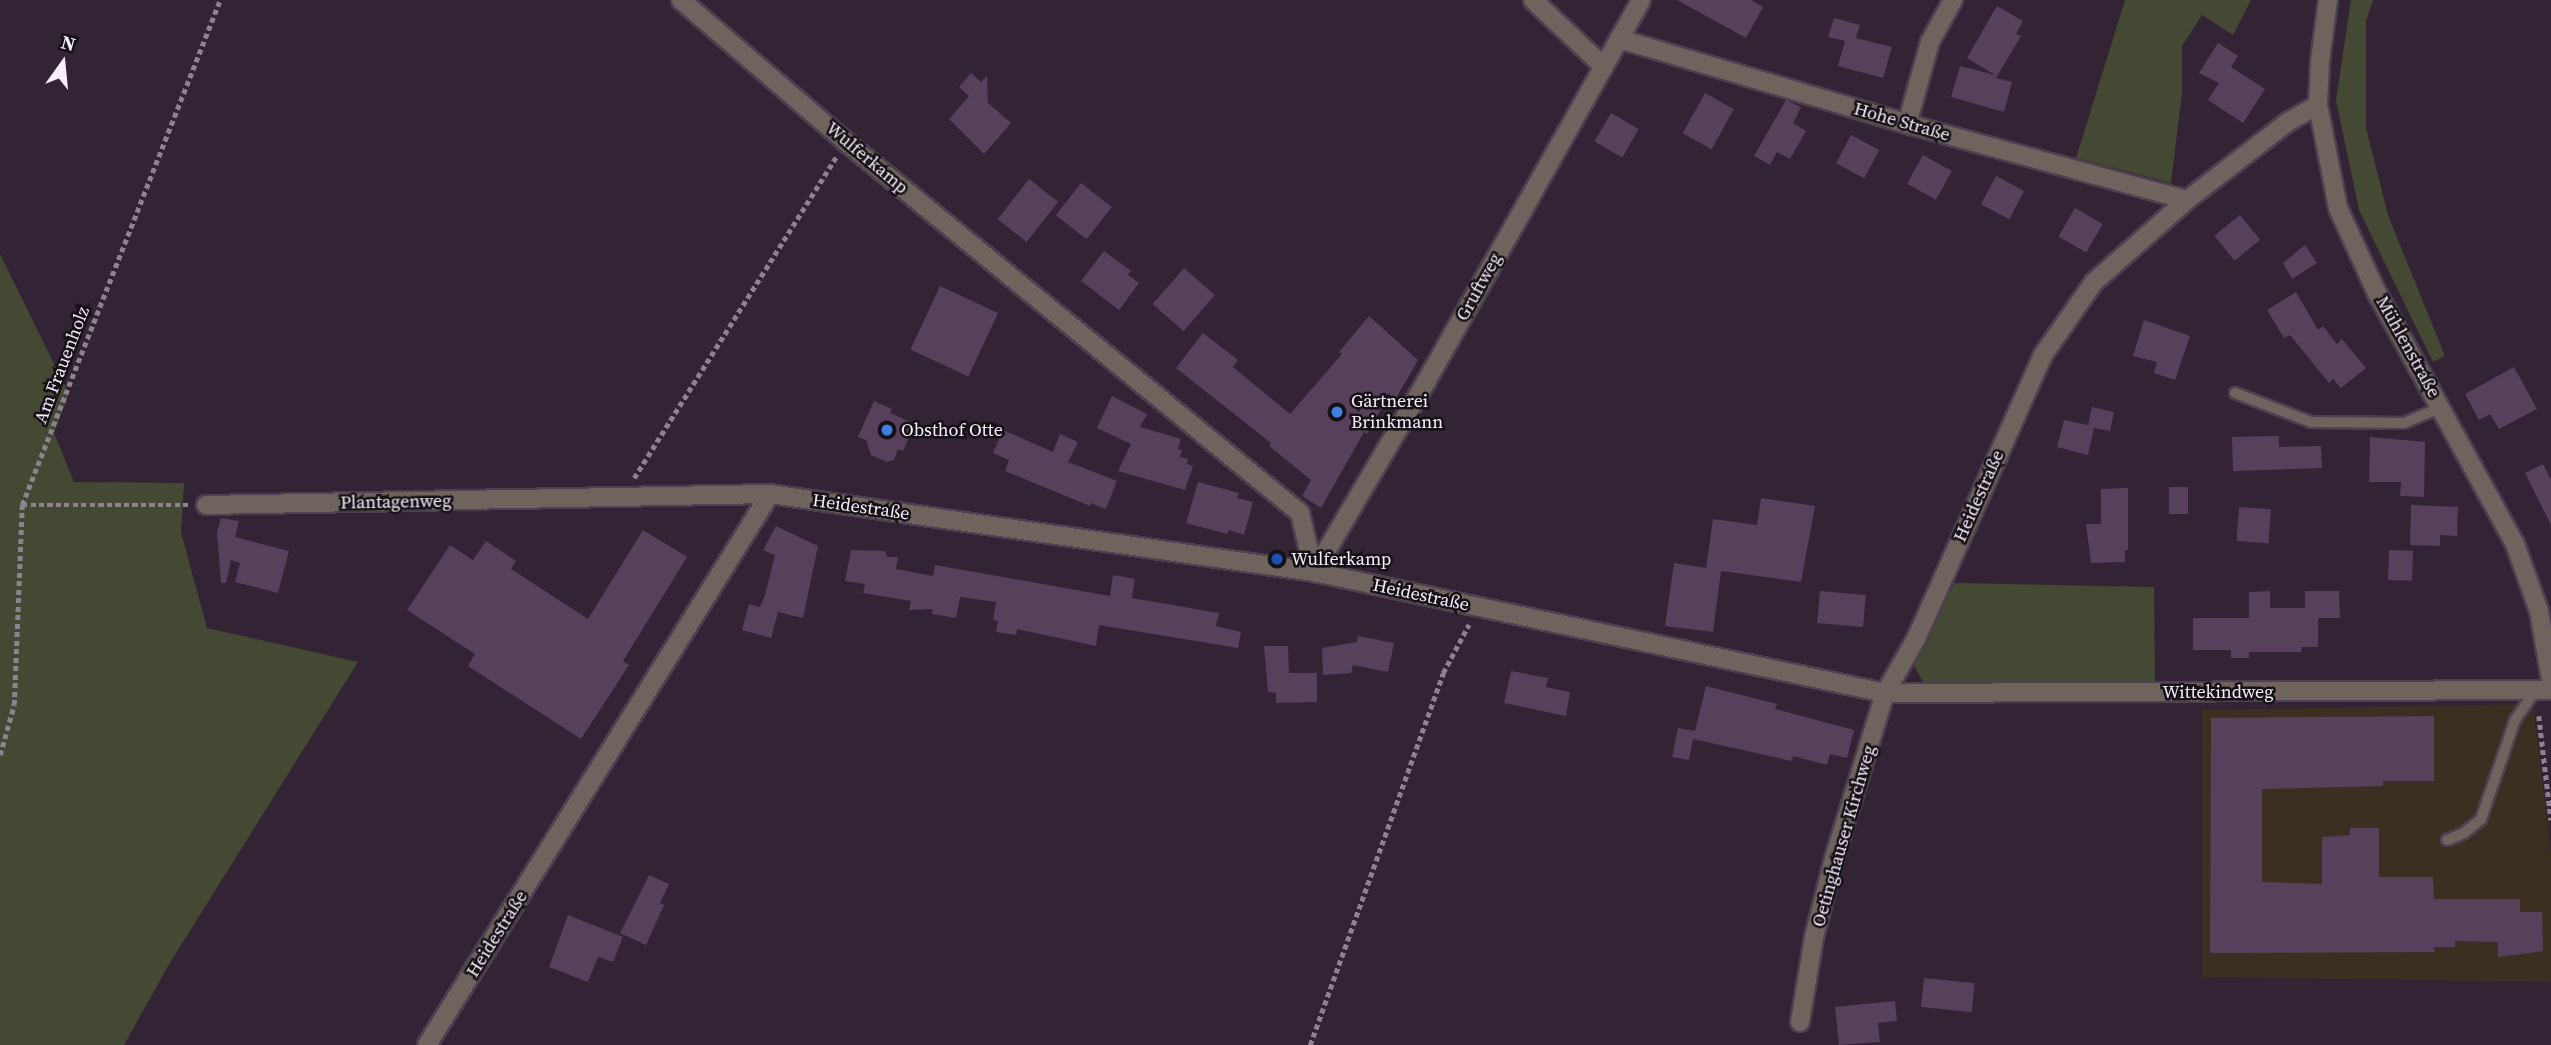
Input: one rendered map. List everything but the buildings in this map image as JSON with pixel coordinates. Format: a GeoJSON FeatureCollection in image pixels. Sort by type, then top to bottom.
{"type":"FeatureCollection","features":[{"type":"Feature","properties":{"kind":"street","name":"Wulferkamp"},"geometry":{"type":"LineString","coordinates":[[681,0],[846,142],[1300,513],[1314,572]]}},
{"type":"Feature","properties":{"kind":"street"},"geometry":{"type":"LineString","coordinates":[[1533,0],[1603,66]]}},
{"type":"Feature","properties":{"kind":"street","name":"Gruftweg"},"geometry":{"type":"LineString","coordinates":[[1314,572],[1426,382],[1641,0]]}},
{"type":"Feature","properties":{"kind":"street"},"geometry":{"type":"LineString","coordinates":[[1907,124],[1930,42],[1953,0]]}},
{"type":"Feature","properties":{"kind":"street","name":"Mühlenstraße"},"geometry":{"type":"LineString","coordinates":[[2328,0],[2320,61],[2318,105],[2338,208],[2377,293],[2515,544],[2539,611],[2546,687]]}},
{"type":"Feature","properties":{"kind":"street","name":"Hohe Straße"},"geometry":{"type":"LineString","coordinates":[[1619,39],[1907,124],[2187,200]]}},
{"type":"Feature","properties":{"kind":"street","name":"Heidestraße"},"geometry":{"type":"LineString","coordinates":[[427,1045],[770,494],[1314,572],[1885,693],[1916,639],[2043,355],[2094,282],[2187,200],[2288,122],[2318,105]]}},
{"type":"Feature","properties":{"kind":"street","name":"Plantagenweg"},"geometry":{"type":"LineString","coordinates":[[206,505],[770,494]]}},
{"type":"Feature","properties":{"kind":"street","name":"Wittekindweg"},"geometry":{"type":"LineString","coordinates":[[1885,693],[2546,687]]}},
{"type":"Feature","properties":{"kind":"street","name":"Oetinghauser Kirchweg"},"geometry":{"type":"LineString","coordinates":[[1800,1022],[1814,937],[1830,872],[1885,693]]}},
{"type":"Feature","properties":{"kind":"lane"},"geometry":{"type":"LineString","coordinates":[[2235,393],[2311,422],[2404,423],[2442,407]]}},
{"type":"Feature","properties":{"kind":"lane"},"geometry":{"type":"LineString","coordinates":[[2447,840],[2474,827],[2481,819],[2515,720],[2546,687]]}},
{"type":"Feature","properties":{"kind":"path","name":"Am Frauenholz"},"geometry":{"type":"LineString","coordinates":[[0,755],[14,705],[22,505],[220,0]]}},
{"type":"Feature","properties":{"kind":"path"},"geometry":{"type":"LineString","coordinates":[[621,499],[846,142]]}},
{"type":"Feature","properties":{"kind":"path"},"geometry":{"type":"LineString","coordinates":[[22,505],[206,505]]}},
{"type":"Feature","properties":{"kind":"path"},"geometry":{"type":"LineString","coordinates":[[1310,1045],[1443,673],[1478,607]]}},
{"type":"Feature","properties":{"kind":"path"},"geometry":{"type":"LineString","coordinates":[[2542,710],[2538,718],[2551,820]]}},
{"type":"Feature","properties":{"kind":"shaded area"},"geometry":{"type":"Polygon","coordinates":[[[2533,704],[2551,852],[2551,982],[2202,977],[2202,710],[2533,704]]]}},
{"type":"Feature","properties":{"kind":"green space"},"geometry":{"type":"Polygon","coordinates":[[[2125,0],[2251,0],[2233,35],[2202,15],[2182,46],[2182,93],[2171,183],[2076,158],[2125,0]]]}},
{"type":"Feature","properties":{"kind":"green space"},"geometry":{"type":"Polygon","coordinates":[[[2351,0],[2373,0],[2366,21],[2366,128],[2388,215],[2445,356],[2433,362],[2359,210],[2336,100],[2351,0]]]}},
{"type":"Feature","properties":{"kind":"green space"},"geometry":{"type":"Polygon","coordinates":[[[0,254],[69,394],[54,433],[74,482],[184,483],[181,532],[207,628],[358,662],[168,966],[124,1045],[0,1045],[0,254]]]}},
{"type":"Feature","properties":{"kind":"green space"},"geometry":{"type":"Polygon","coordinates":[[[1954,583],[2154,587],[2155,683],[1925,685],[1914,666],[1954,583]]]}},
{"type":"Feature","properties":{"kind":"place","name":"Gärtnerei Brinkmann"},"geometry":{"type":"Point","coordinates":[1337,412]}},
{"type":"Feature","properties":{"kind":"place","name":"Obsthof Otte"},"geometry":{"type":"Point","coordinates":[887,430]}},
{"type":"Feature","properties":{"kind":"place","name":"Wulferkamp"},"geometry":{"type":"Point","coordinates":[1277,559]}}]}
